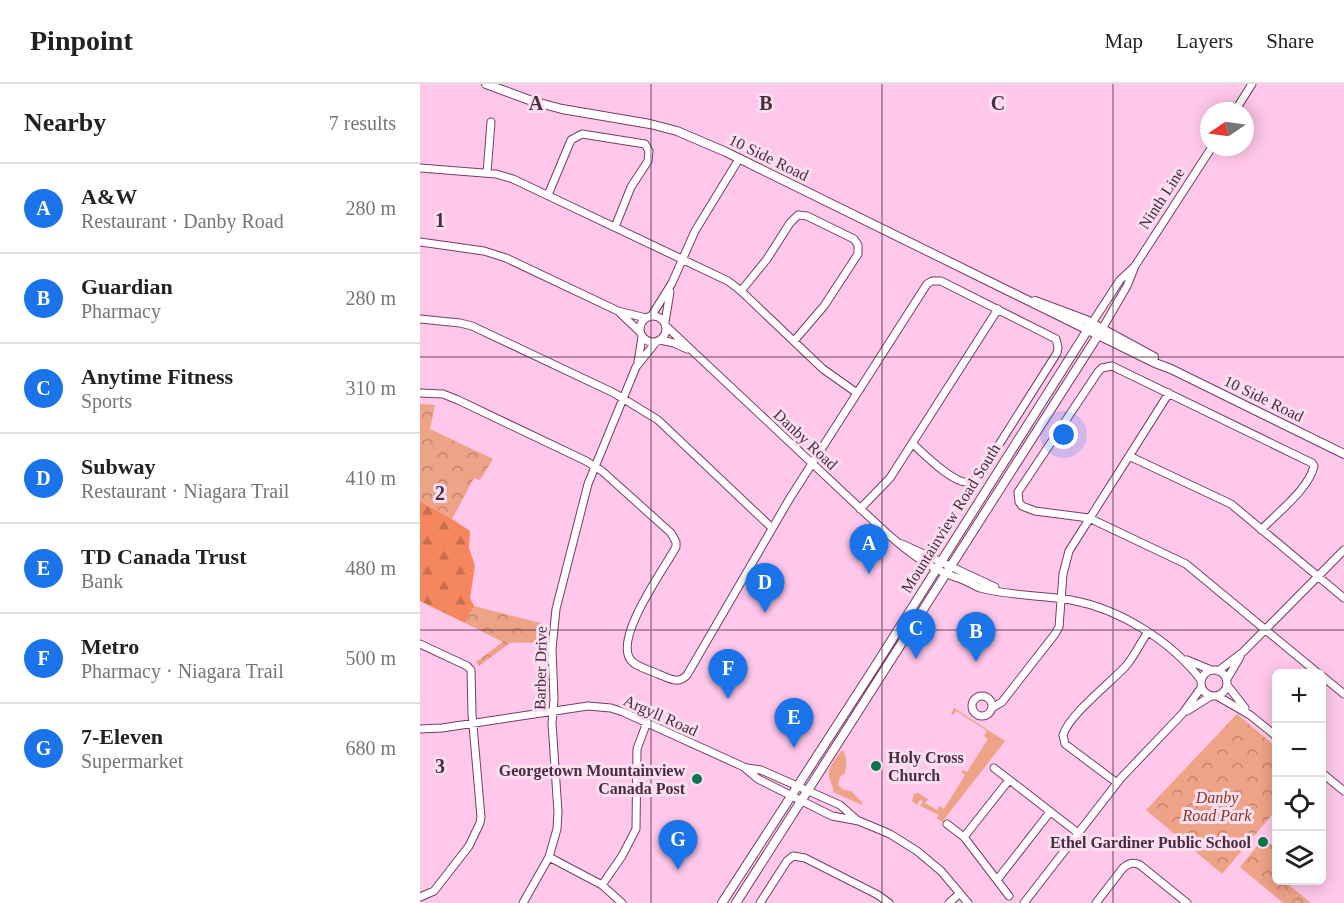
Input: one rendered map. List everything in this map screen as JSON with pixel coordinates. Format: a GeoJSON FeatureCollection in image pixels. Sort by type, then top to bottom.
{"type":"FeatureCollection","features":[{"type":"Feature","properties":{"kind":"main road","name":"10 Side Road"},"geometry":{"type":"LineString","coordinates":[[486,84],[562,109],[650,124],[677,131],[739,159],[1024,299],[1040,302],[1157,358],[1171,369],[1344,454]]}},
{"type":"Feature","properties":{"kind":"main road","name":"Mountainview Road South"},"geometry":{"type":"LineString","coordinates":[[722,903],[1089,327]]}},
{"type":"Feature","properties":{"kind":"main road","name":"Mountainview Road South"},"geometry":{"type":"LineString","coordinates":[[736,903],[1100,332]]}},
{"type":"Feature","properties":{"kind":"street"},"geometry":{"type":"LineString","coordinates":[[1241,102],[1252,84]]}},
{"type":"Feature","properties":{"kind":"street"},"geometry":{"type":"LineString","coordinates":[[487,173],[491,122]]}},
{"type":"Feature","properties":{"kind":"street"},"geometry":{"type":"LineString","coordinates":[[548,195],[571,140],[576,135],[641,143],[647,146],[649,151],[648,161],[631,187],[615,227]]}},
{"type":"Feature","properties":{"kind":"street","name":"Ninth Line"},"geometry":{"type":"LineString","coordinates":[[1100,332],[1127,286],[1135,266],[1206,156]]}},
{"type":"Feature","properties":{"kind":"street"},"geometry":{"type":"LineString","coordinates":[[642,335],[641,323],[649,317],[672,283],[695,231],[739,159]]}},
{"type":"Feature","properties":{"kind":"street"},"geometry":{"type":"LineString","coordinates":[[420,168],[509,177],[728,281],[823,369],[857,393]]}},
{"type":"Feature","properties":{"kind":"street"},"geometry":{"type":"LineString","coordinates":[[741,291],[798,215],[807,216],[854,239],[859,247],[858,254],[825,306],[794,341]]}},
{"type":"Feature","properties":{"kind":"street"},"geometry":{"type":"LineString","coordinates":[[422,244],[460,247],[495,254],[618,311],[659,317],[666,325]]}},
{"type":"Feature","properties":{"kind":"street","name":"Ninth Line"},"geometry":{"type":"LineString","coordinates":[[1089,327],[1120,280],[1135,266]]}},
{"type":"Feature","properties":{"kind":"street"},"geometry":{"type":"LineString","coordinates":[[420,393],[443,394],[458,400],[594,467],[631,495],[671,532],[676,542],[672,554],[633,623],[627,646],[630,660],[634,663],[674,681],[682,680],[687,675],[772,528],[924,287],[930,282],[941,281],[1056,339],[1058,350],[981,472],[973,481],[965,482],[948,474],[912,443]]}},
{"type":"Feature","properties":{"kind":"street"},"geometry":{"type":"LineString","coordinates":[[618,311],[648,341],[658,341],[666,335],[672,283]]}},
{"type":"Feature","properties":{"kind":"street"},"geometry":{"type":"LineString","coordinates":[[860,509],[890,478],[998,309]]}},
{"type":"Feature","properties":{"kind":"street"},"geometry":{"type":"LineString","coordinates":[[420,319],[460,322],[472,326],[624,398],[663,423],[772,528]]}},
{"type":"Feature","properties":{"kind":"street","name":"Danby Road"},"geometry":{"type":"LineString","coordinates":[[666,325],[860,509],[900,543],[911,546],[947,571],[1013,594],[1061,598],[1100,608],[1148,632],[1197,666],[1215,670]]}},
{"type":"Feature","properties":{"kind":"street","name":"Barber Drive"},"geometry":{"type":"LineString","coordinates":[[523,903],[549,857],[558,812],[553,711],[554,619],[583,499],[594,467],[636,368],[642,335]]}},
{"type":"Feature","properties":{"kind":"street","name":"Danby Road"},"geometry":{"type":"LineString","coordinates":[[658,341],[674,343],[695,353]]}},
{"type":"Feature","properties":{"kind":"street","name":"Barber Drive"},"geometry":{"type":"LineString","coordinates":[[636,368],[658,341]]}},
{"type":"Feature","properties":{"kind":"street"},"geometry":{"type":"LineString","coordinates":[[1261,530],[1307,483],[1314,466],[1312,463],[1112,366],[1102,368],[1018,492],[1019,502],[1027,508],[1046,513],[1089,518],[1186,564],[1313,669]]}},
{"type":"Feature","properties":{"kind":"street"},"geometry":{"type":"LineString","coordinates":[[992,708],[1002,702],[1059,627],[1067,556],[1169,393]]}},
{"type":"Feature","properties":{"kind":"street"},"geometry":{"type":"LineString","coordinates":[[1129,456],[1231,504],[1344,598]]}},
{"type":"Feature","properties":{"kind":"street"},"geometry":{"type":"LineString","coordinates":[[1024,903],[1117,783],[1183,713],[1206,673],[1215,670],[1243,652],[1344,550]]}},
{"type":"Feature","properties":{"kind":"street"},"geometry":{"type":"LineString","coordinates":[[1117,783],[1065,744],[1063,735],[1086,706],[1127,665],[1148,632]]}},
{"type":"Feature","properties":{"kind":"street"},"geometry":{"type":"LineString","coordinates":[[420,644],[471,670],[481,817],[469,846],[435,891],[420,897]]}},
{"type":"Feature","properties":{"kind":"street"},"geometry":{"type":"LineString","coordinates":[[1183,713],[1225,691],[1227,682],[1243,652]]}},
{"type":"Feature","properties":{"kind":"street","name":"Danby Road"},"geometry":{"type":"LineString","coordinates":[[1177,654],[1201,684]]}},
{"type":"Feature","properties":{"kind":"street"},"geometry":{"type":"LineString","coordinates":[[1215,670],[1227,682],[1250,715]]}},
{"type":"Feature","properties":{"kind":"street"},"geometry":{"type":"LineString","coordinates":[[1326,680],[1344,694]]}},
{"type":"Feature","properties":{"kind":"street"},"geometry":{"type":"LineString","coordinates":[[1201,684],[1204,692],[1250,715],[1272,733]]}},
{"type":"Feature","properties":{"kind":"street","name":"Argyll Road"},"geometry":{"type":"LineString","coordinates":[[420,729],[600,706],[623,712],[744,767],[758,778],[832,816],[859,822],[890,834],[941,870],[968,903]]}},
{"type":"Feature","properties":{"kind":"street"},"geometry":{"type":"LineString","coordinates":[[602,885],[622,856],[636,829],[637,749],[647,722]]}},
{"type":"Feature","properties":{"kind":"street","name":"Argyll Road"},"geometry":{"type":"LineString","coordinates":[[744,767],[761,770],[840,805],[859,822]]}},
{"type":"Feature","properties":{"kind":"street"},"geometry":{"type":"LineString","coordinates":[[994,768],[1078,834]]}},
{"type":"Feature","properties":{"kind":"street"},"geometry":{"type":"LineString","coordinates":[[1326,776],[1344,791]]}},
{"type":"Feature","properties":{"kind":"street"},"geometry":{"type":"LineString","coordinates":[[964,837],[1009,780]]}},
{"type":"Feature","properties":{"kind":"street"},"geometry":{"type":"LineString","coordinates":[[997,880],[1050,812]]}},
{"type":"Feature","properties":{"kind":"street"},"geometry":{"type":"LineString","coordinates":[[947,824],[964,837],[1009,896]]}},
{"type":"Feature","properties":{"kind":"street"},"geometry":{"type":"LineString","coordinates":[[760,903],[787,861],[793,856],[799,856],[889,903]]}},
{"type":"Feature","properties":{"kind":"street"},"geometry":{"type":"LineString","coordinates":[[549,857],[602,885],[622,903]]}},
{"type":"Feature","properties":{"kind":"street"},"geometry":{"type":"LineString","coordinates":[[1096,903],[1123,868],[1135,863],[1187,903]]}},
{"type":"Feature","properties":{"kind":"street"},"geometry":{"type":"LineString","coordinates":[[950,903],[960,893]]}},
{"type":"Feature","properties":{"kind":"green space"},"geometry":{"type":"Polygon","coordinates":[[[420,404],[435,405],[430,429],[493,459],[480,480],[474,478],[452,519],[420,501],[420,404]]]}},
{"type":"Feature","properties":{"kind":"green space"},"geometry":{"type":"Polygon","coordinates":[[[420,501],[470,531],[469,548],[475,566],[470,598],[474,606],[465,623],[420,601],[420,501]]]}},
{"type":"Feature","properties":{"kind":"green space"},"geometry":{"type":"Polygon","coordinates":[[[474,606],[541,623],[539,642],[510,643],[479,666],[476,662],[503,642],[465,623],[474,606]]]}},
{"type":"Feature","properties":{"kind":"green space"},"geometry":{"type":"Polygon","coordinates":[[[954,708],[1005,741],[942,822],[937,818],[939,815],[920,806],[923,801],[920,800],[917,805],[912,801],[914,794],[918,793],[928,799],[925,803],[937,810],[940,806],[944,809],[965,775],[961,772],[963,770],[967,772],[988,739],[984,736],[987,731],[956,711],[953,715],[951,714],[954,708]]]}},
{"type":"Feature","properties":{"kind":"green space","name":"Danby Road Park"},"geometry":{"type":"Polygon","coordinates":[[[1237,714],[1272,744],[1272,815],[1222,874],[1146,810],[1237,714]]]}},
{"type":"Feature","properties":{"kind":"green space"},"geometry":{"type":"Polygon","coordinates":[[[842,750],[846,757],[846,767],[838,785],[844,790],[851,791],[862,802],[862,805],[833,792],[829,770],[842,750]]]}},
{"type":"Feature","properties":{"kind":"green space"},"geometry":{"type":"Polygon","coordinates":[[[1263,839],[1272,845],[1272,885],[1289,885],[1311,903],[1283,903],[1240,867],[1263,839]]]}},
{"type":"Feature","properties":{"kind":"place","name":"A&W"},"geometry":{"type":"Point","coordinates":[869,574]}},
{"type":"Feature","properties":{"kind":"place","name":"Subway"},"geometry":{"type":"Point","coordinates":[765,613]}},
{"type":"Feature","properties":{"kind":"place","name":"Anytime Fitness"},"geometry":{"type":"Point","coordinates":[916,659]}},
{"type":"Feature","properties":{"kind":"place","name":"Guardian"},"geometry":{"type":"Point","coordinates":[976,662]}},
{"type":"Feature","properties":{"kind":"place","name":"Metro"},"geometry":{"type":"Point","coordinates":[728,699]}},
{"type":"Feature","properties":{"kind":"place","name":"TD Canada Trust"},"geometry":{"type":"Point","coordinates":[794,748]}},
{"type":"Feature","properties":{"kind":"place","name":"Holy Cross Church"},"geometry":{"type":"Point","coordinates":[876,766]}},
{"type":"Feature","properties":{"kind":"place","name":"Georgetown Mountainview Canada Post"},"geometry":{"type":"Point","coordinates":[697,779]}},
{"type":"Feature","properties":{"kind":"place","name":"Ethel Gardiner Public School"},"geometry":{"type":"Point","coordinates":[1263,842]}},
{"type":"Feature","properties":{"kind":"place","name":"7-Eleven"},"geometry":{"type":"Point","coordinates":[678,870]}}]}
